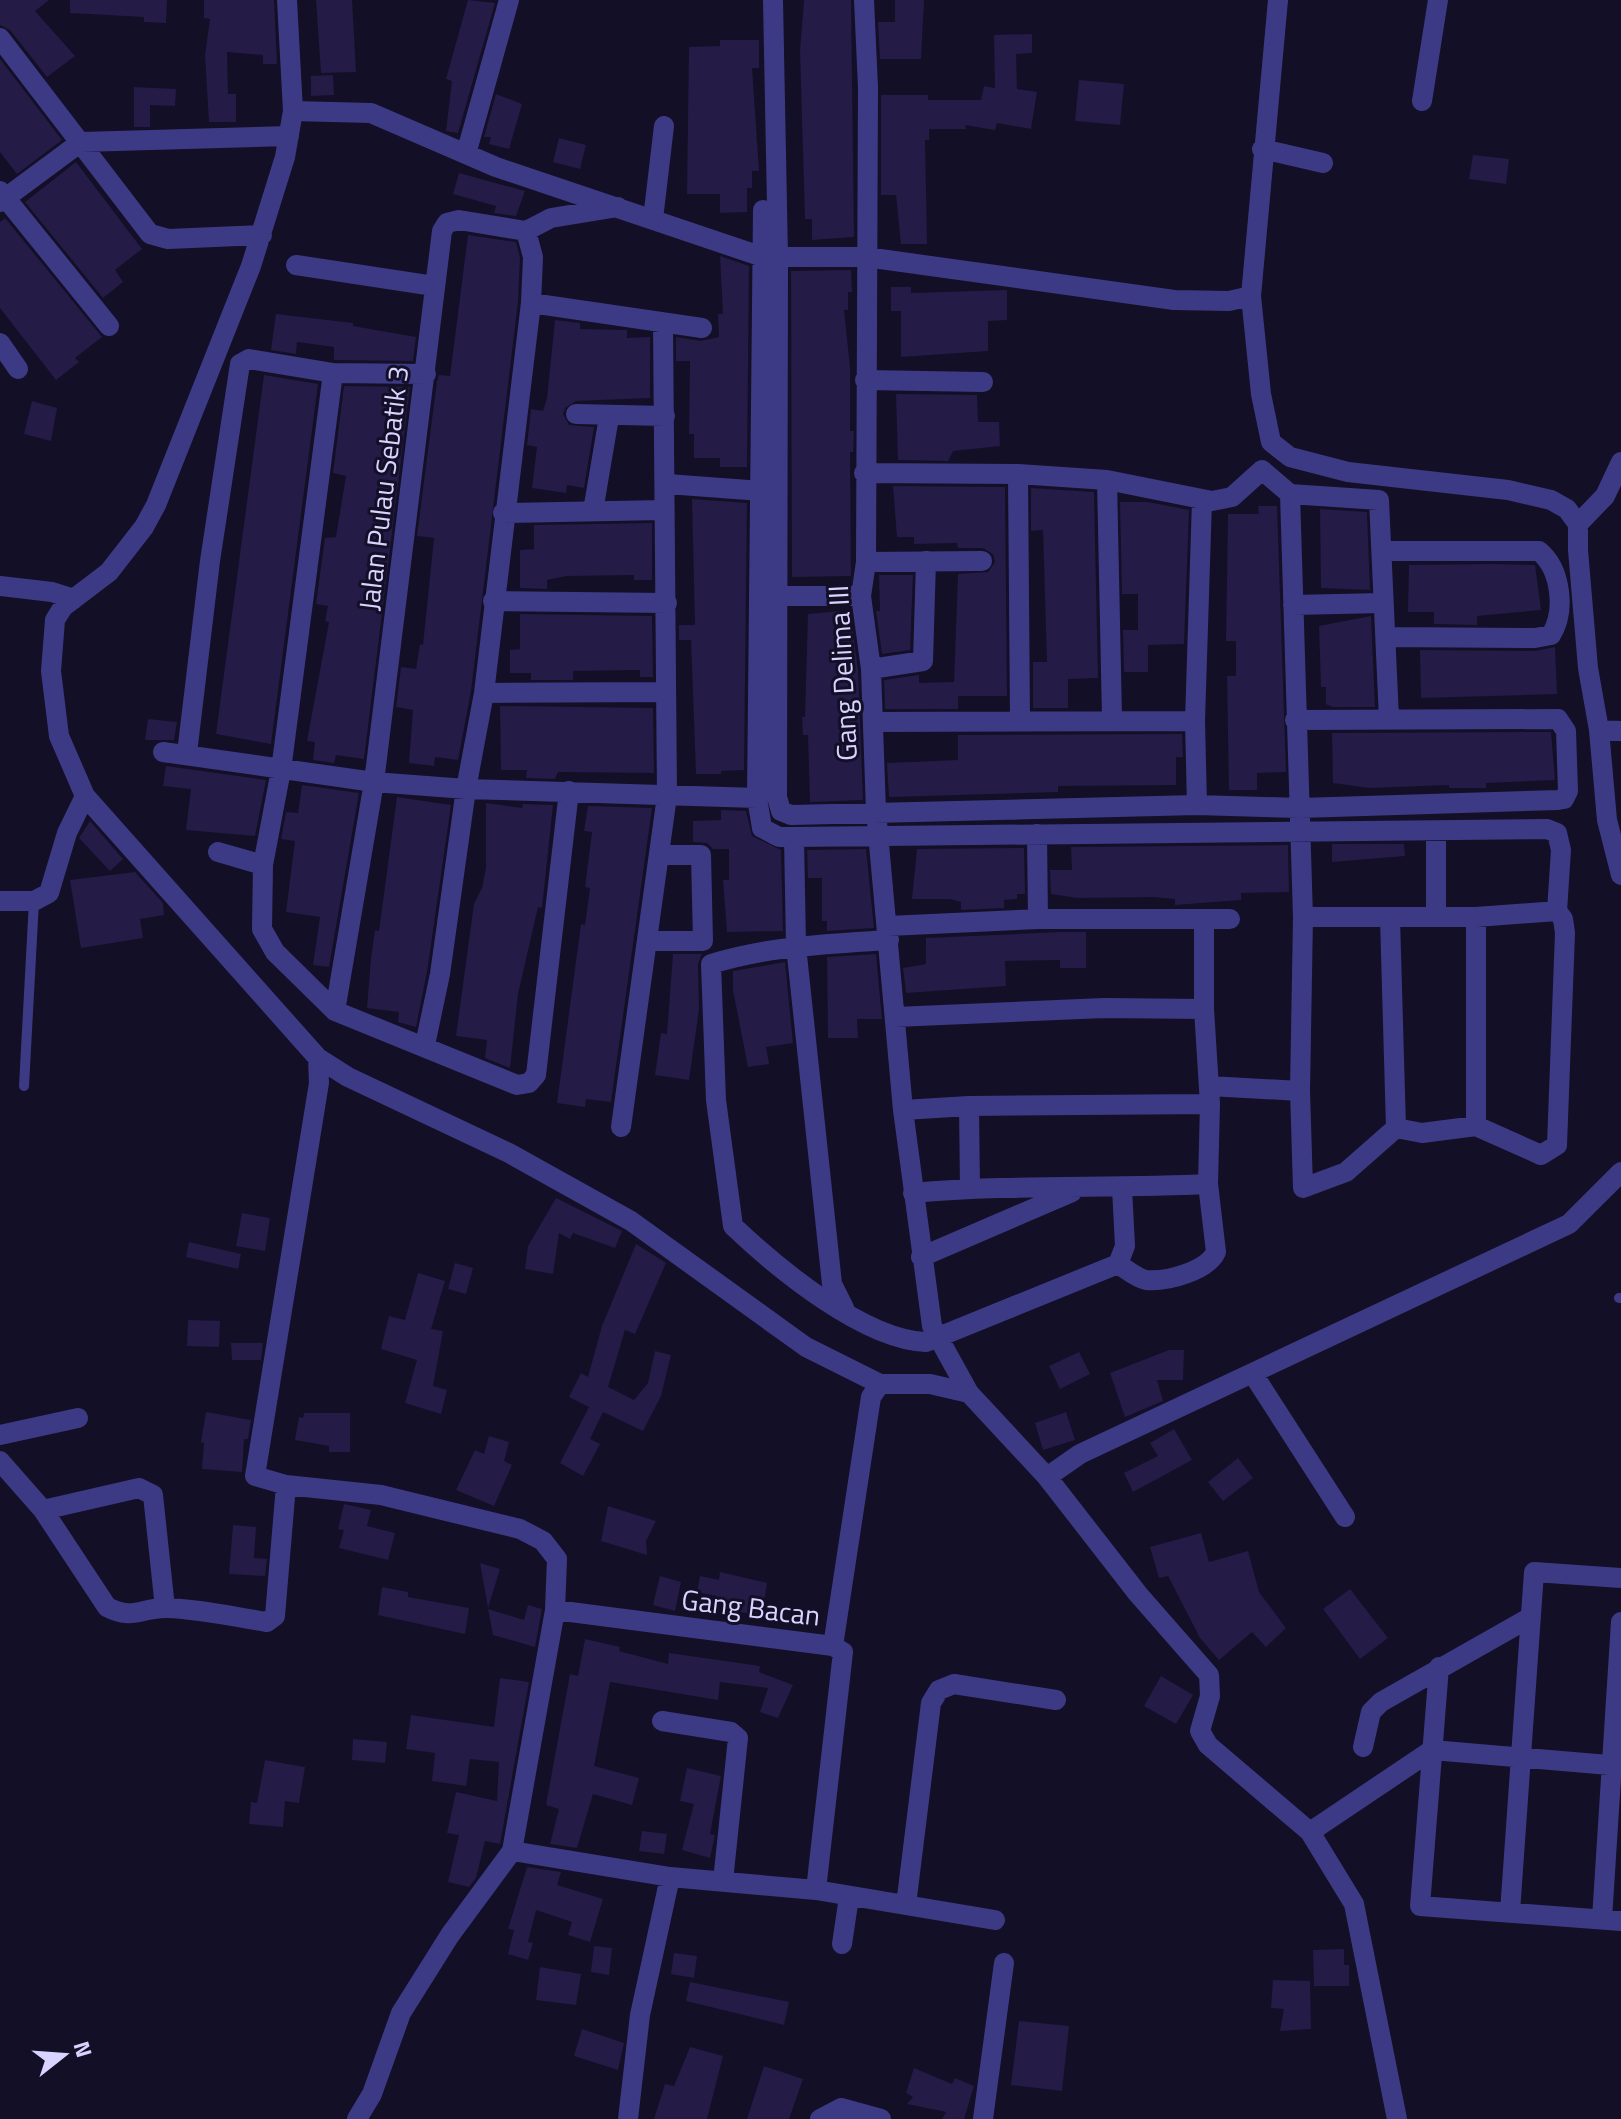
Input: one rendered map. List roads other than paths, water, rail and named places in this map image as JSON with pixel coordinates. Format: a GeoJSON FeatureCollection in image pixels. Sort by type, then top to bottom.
{"type":"FeatureCollection","features":[{"type":"Feature","properties":{"kind":"street"},"geometry":{"type":"LineString","coordinates":[[287,0],[293,111],[262,235],[156,505],[109,572],[74,599],[55,620],[51,682],[59,736],[85,796],[318,1058],[348,1077],[509,1153],[631,1221],[806,1347],[880,1384],[894,1381],[930,1384],[969,1393]]}},
{"type":"Feature","properties":{"kind":"street"},"geometry":{"type":"LineString","coordinates":[[466,154],[509,0]]}},
{"type":"Feature","properties":{"kind":"street"},"geometry":{"type":"LineString","coordinates":[[773,0],[774,54],[768,54],[764,60],[778,596],[777,797],[781,811],[791,815],[1197,805],[1300,808],[1558,800],[1564,799],[1568,791],[1566,731],[1558,719],[1295,720]]}},
{"type":"Feature","properties":{"kind":"street","name":"Gang Delima III"},"geometry":{"type":"LineString","coordinates":[[864,0],[868,87],[866,562],[861,596],[871,669],[876,811],[903,1110],[932,1326],[969,1393],[1047,1477],[1138,1594],[1209,1675],[1210,1696],[1200,1731],[1208,1745],[1310,1832],[1354,1904],[1397,2119]]}},
{"type":"Feature","properties":{"kind":"street"},"geometry":{"type":"LineString","coordinates":[[1278,0],[1251,296],[1268,434],[1279,452],[1348,472],[1508,490],[1551,500],[1567,509],[1578,524],[1588,668],[1599,730],[1607,820],[1621,875]]}},
{"type":"Feature","properties":{"kind":"street"},"geometry":{"type":"LineString","coordinates":[[1422,101],[1438,0]]}},
{"type":"Feature","properties":{"kind":"street"},"geometry":{"type":"LineString","coordinates":[[0,38],[123,202],[155,237],[262,235]]}},
{"type":"Feature","properties":{"kind":"street"},"geometry":{"type":"LineString","coordinates":[[293,111],[371,113],[466,154],[770,257],[866,257],[1174,300],[1229,301],[1251,296]]}},
{"type":"Feature","properties":{"kind":"street"},"geometry":{"type":"LineString","coordinates":[[653,219],[664,126]]}},
{"type":"Feature","properties":{"kind":"street"},"geometry":{"type":"LineString","coordinates":[[109,326],[2,197],[81,142],[289,136]]}},
{"type":"Feature","properties":{"kind":"street"},"geometry":{"type":"LineString","coordinates":[[1262,149],[1323,163]]}},
{"type":"Feature","properties":{"kind":"street"},"geometry":{"type":"LineString","coordinates":[[425,1045],[440,974],[466,789],[484,693],[503,513],[531,303],[533,257],[526,231],[551,218],[618,207]]}},
{"type":"Feature","properties":{"kind":"street","name":"Jalan Pulau Sebatik 3"},"geometry":{"type":"LineString","coordinates":[[335,1011],[374,782],[442,231],[450,222],[467,222],[526,231]]}},
{"type":"Feature","properties":{"kind":"street"},"geometry":{"type":"LineString","coordinates":[[770,257],[757,798],[762,828],[779,837],[1436,833],[1547,829],[1557,833],[1561,850],[1557,911],[1563,919],[1565,933],[1557,1145],[1541,1155],[1476,1126],[1422,1133],[1396,1128]]}},
{"type":"Feature","properties":{"kind":"street"},"geometry":{"type":"LineString","coordinates":[[296,265],[434,286]]}},
{"type":"Feature","properties":{"kind":"street"},"geometry":{"type":"LineString","coordinates":[[531,303],[702,328]]}},
{"type":"Feature","properties":{"kind":"street"},"geometry":{"type":"LineString","coordinates":[[621,1127],[667,796],[667,603],[663,510],[667,484],[663,323]]}},
{"type":"Feature","properties":{"kind":"street"},"geometry":{"type":"LineString","coordinates":[[0,343],[18,369]]}},
{"type":"Feature","properties":{"kind":"street"},"geometry":{"type":"LineString","coordinates":[[187,753],[238,368],[249,359],[333,373],[426,374]]}},
{"type":"Feature","properties":{"kind":"street"},"geometry":{"type":"LineString","coordinates":[[333,373],[281,770],[263,865],[261,913],[265,939],[335,1011],[425,1045],[517,1085],[529,1083],[536,1075],[569,791]]}},
{"type":"Feature","properties":{"kind":"street"},"geometry":{"type":"LineString","coordinates":[[865,380],[983,382]]}},
{"type":"Feature","properties":{"kind":"street"},"geometry":{"type":"LineString","coordinates":[[576,414],[665,416]]}},
{"type":"Feature","properties":{"kind":"street"},"geometry":{"type":"LineString","coordinates":[[593,511],[609,417]]}},
{"type":"Feature","properties":{"kind":"street"},"geometry":{"type":"LineString","coordinates":[[864,473],[1018,474],[1107,480],[1202,500],[1232,497],[1279,452]]}},
{"type":"Feature","properties":{"kind":"street"},"geometry":{"type":"LineString","coordinates":[[1578,524],[1605,496],[1621,462]]}},
{"type":"Feature","properties":{"kind":"street"},"geometry":{"type":"LineString","coordinates":[[1262,470],[1290,494],[1379,500],[1389,719]]}},
{"type":"Feature","properties":{"kind":"street"},"geometry":{"type":"LineString","coordinates":[[1018,474],[1020,720]]}},
{"type":"Feature","properties":{"kind":"street"},"geometry":{"type":"LineString","coordinates":[[1107,480],[1112,718]]}},
{"type":"Feature","properties":{"kind":"street"},"geometry":{"type":"LineString","coordinates":[[667,484],[762,491]]}},
{"type":"Feature","properties":{"kind":"street"},"geometry":{"type":"LineString","coordinates":[[1290,494],[1303,917],[1300,1091],[1303,1188],[1346,1172],[1396,1128]]}},
{"type":"Feature","properties":{"kind":"street"},"geometry":{"type":"LineString","coordinates":[[1197,805],[1195,721],[1202,500]]}},
{"type":"Feature","properties":{"kind":"street"},"geometry":{"type":"LineString","coordinates":[[503,513],[663,510]]}},
{"type":"Feature","properties":{"kind":"street"},"geometry":{"type":"LineString","coordinates":[[1383,551],[1539,551],[1555,569],[1560,621],[1551,635],[1535,638],[1386,637]]}},
{"type":"Feature","properties":{"kind":"street"},"geometry":{"type":"LineString","coordinates":[[871,669],[923,661],[926,561]]}},
{"type":"Feature","properties":{"kind":"street"},"geometry":{"type":"LineString","coordinates":[[866,562],[982,561]]}},
{"type":"Feature","properties":{"kind":"street"},"geometry":{"type":"LineString","coordinates":[[0,586],[52,592],[74,599]]}},
{"type":"Feature","properties":{"kind":"street"},"geometry":{"type":"LineString","coordinates":[[778,596],[861,596]]}},
{"type":"Feature","properties":{"kind":"street"},"geometry":{"type":"LineString","coordinates":[[493,601],[667,603]]}},
{"type":"Feature","properties":{"kind":"street"},"geometry":{"type":"LineString","coordinates":[[1293,605],[1382,603]]}},
{"type":"Feature","properties":{"kind":"street"},"geometry":{"type":"LineString","coordinates":[[484,693],[665,692]]}},
{"type":"Feature","properties":{"kind":"street"},"geometry":{"type":"LineString","coordinates":[[873,722],[1112,718],[1195,721]]}},
{"type":"Feature","properties":{"kind":"street"},"geometry":{"type":"LineString","coordinates":[[1599,730],[1621,731]]}},
{"type":"Feature","properties":{"kind":"street"},"geometry":{"type":"LineString","coordinates":[[163,752],[374,782],[466,789],[757,798]]}},
{"type":"Feature","properties":{"kind":"street"},"geometry":{"type":"LineString","coordinates":[[0,901],[34,901],[49,893],[67,833],[85,796]]}},
{"type":"Feature","properties":{"kind":"street"},"geometry":{"type":"LineString","coordinates":[[1436,833],[1436,916]]}},
{"type":"Feature","properties":{"kind":"street"},"geometry":{"type":"LineString","coordinates":[[1037,834],[1038,919]]}},
{"type":"Feature","properties":{"kind":"street"},"geometry":{"type":"LineString","coordinates":[[794,837],[796,946],[832,1284],[846,1310]]}},
{"type":"Feature","properties":{"kind":"street"},"geometry":{"type":"LineString","coordinates":[[218,852],[263,865]]}},
{"type":"Feature","properties":{"kind":"street"},"geometry":{"type":"LineString","coordinates":[[649,941],[703,941],[701,855],[660,855]]}},
{"type":"Feature","properties":{"kind":"street"},"geometry":{"type":"LineString","coordinates":[[1303,917],[1476,917],[1557,911]]}},
{"type":"Feature","properties":{"kind":"street"},"geometry":{"type":"LineString","coordinates":[[1476,917],[1476,1126]]}},
{"type":"Feature","properties":{"kind":"street"},"geometry":{"type":"LineString","coordinates":[[1390,918],[1396,1128]]}},
{"type":"Feature","properties":{"kind":"street"},"geometry":{"type":"LineString","coordinates":[[1122,1188],[1125,1246],[1118,1264],[937,1338],[910,1341],[880,1332],[805,1284],[733,1226],[716,1100],[711,964],[796,946],[888,933],[1038,919],[1230,919]]}},
{"type":"Feature","properties":{"kind":"street"},"geometry":{"type":"LineString","coordinates":[[1118,1264],[1146,1280],[1182,1275],[1212,1261],[1216,1244],[1208,1184],[1210,1095],[1204,1009],[1204,920]]}},
{"type":"Feature","properties":{"kind":"street"},"geometry":{"type":"LineString","coordinates":[[895,1017],[1104,1008],[1204,1009]]}},
{"type":"Feature","properties":{"kind":"street"},"geometry":{"type":"LineString","coordinates":[[318,1058],[319,1083],[255,1476],[286,1485],[381,1495],[520,1529],[553,1550],[558,1573],[555,1610],[512,1851],[450,1935],[401,2013],[372,2094],[357,2119]]}},
{"type":"Feature","properties":{"kind":"street"},"geometry":{"type":"LineString","coordinates":[[903,1110],[1300,1091]]}},
{"type":"Feature","properties":{"kind":"street"},"geometry":{"type":"LineString","coordinates":[[969,1106],[970,1188]]}},
{"type":"Feature","properties":{"kind":"street"},"geometry":{"type":"LineString","coordinates":[[1047,1477],[1080,1454],[1569,1224],[1621,1172]]}},
{"type":"Feature","properties":{"kind":"street"},"geometry":{"type":"LineString","coordinates":[[913,1193],[970,1188],[1078,1189],[1208,1184]]}},
{"type":"Feature","properties":{"kind":"street"},"geometry":{"type":"LineString","coordinates":[[921,1257],[1078,1189]]}},
{"type":"Feature","properties":{"kind":"street"},"geometry":{"type":"LineString","coordinates":[[1253,1374],[1345,1517]]}},
{"type":"Feature","properties":{"kind":"street"},"geometry":{"type":"LineString","coordinates":[[833,1646],[871,1397],[880,1384]]}},
{"type":"Feature","properties":{"kind":"street"},"geometry":{"type":"LineString","coordinates":[[0,1435],[78,1418]]}},
{"type":"Feature","properties":{"kind":"street"},"geometry":{"type":"LineString","coordinates":[[0,1461],[43,1510],[107,1607],[120,1613],[137,1615],[165,1608],[267,1622],[275,1616],[286,1485]]}},
{"type":"Feature","properties":{"kind":"street"},"geometry":{"type":"LineString","coordinates":[[43,1510],[139,1488],[153,1495],[165,1608]]}},
{"type":"Feature","properties":{"kind":"street"},"geometry":{"type":"LineString","coordinates":[[1510,1912],[1534,1572],[1621,1578]]}},
{"type":"Feature","properties":{"kind":"street","name":"Gang Bacan"},"geometry":{"type":"LineString","coordinates":[[555,1610],[833,1646],[843,1652],[816,1890]]}},
{"type":"Feature","properties":{"kind":"street"},"geometry":{"type":"LineString","coordinates":[[1363,1747],[1371,1712],[1439,1667],[1531,1617]]}},
{"type":"Feature","properties":{"kind":"street"},"geometry":{"type":"LineString","coordinates":[[1439,1667],[1420,1906],[1612,1920],[1621,1622]]}},
{"type":"Feature","properties":{"kind":"street"},"geometry":{"type":"LineString","coordinates":[[906,1905],[931,1703],[939,1690],[954,1684],[1056,1700]]}},
{"type":"Feature","properties":{"kind":"street"},"geometry":{"type":"LineString","coordinates":[[662,1721],[731,1732],[738,1738],[723,1881]]}},
{"type":"Feature","properties":{"kind":"street"},"geometry":{"type":"LineString","coordinates":[[1310,1832],[1432,1750],[1616,1766]]}},
{"type":"Feature","properties":{"kind":"street"},"geometry":{"type":"LineString","coordinates":[[512,1851],[670,1877],[816,1890],[995,1920]]}},
{"type":"Feature","properties":{"kind":"street"},"geometry":{"type":"LineString","coordinates":[[628,2119],[640,2015],[670,1877]]}},
{"type":"Feature","properties":{"kind":"street"},"geometry":{"type":"LineString","coordinates":[[842,1944],[849,1897]]}},
{"type":"Feature","properties":{"kind":"street"},"geometry":{"type":"LineString","coordinates":[[983,2119],[1004,1963]]}},
{"type":"Feature","properties":{"kind":"street"},"geometry":{"type":"LineString","coordinates":[[820,2119],[841,2108],[881,2119]]}},
{"type":"Feature","properties":{"kind":"lane"},"geometry":{"type":"LineString","coordinates":[[24,1086],[34,901]]}}]}
